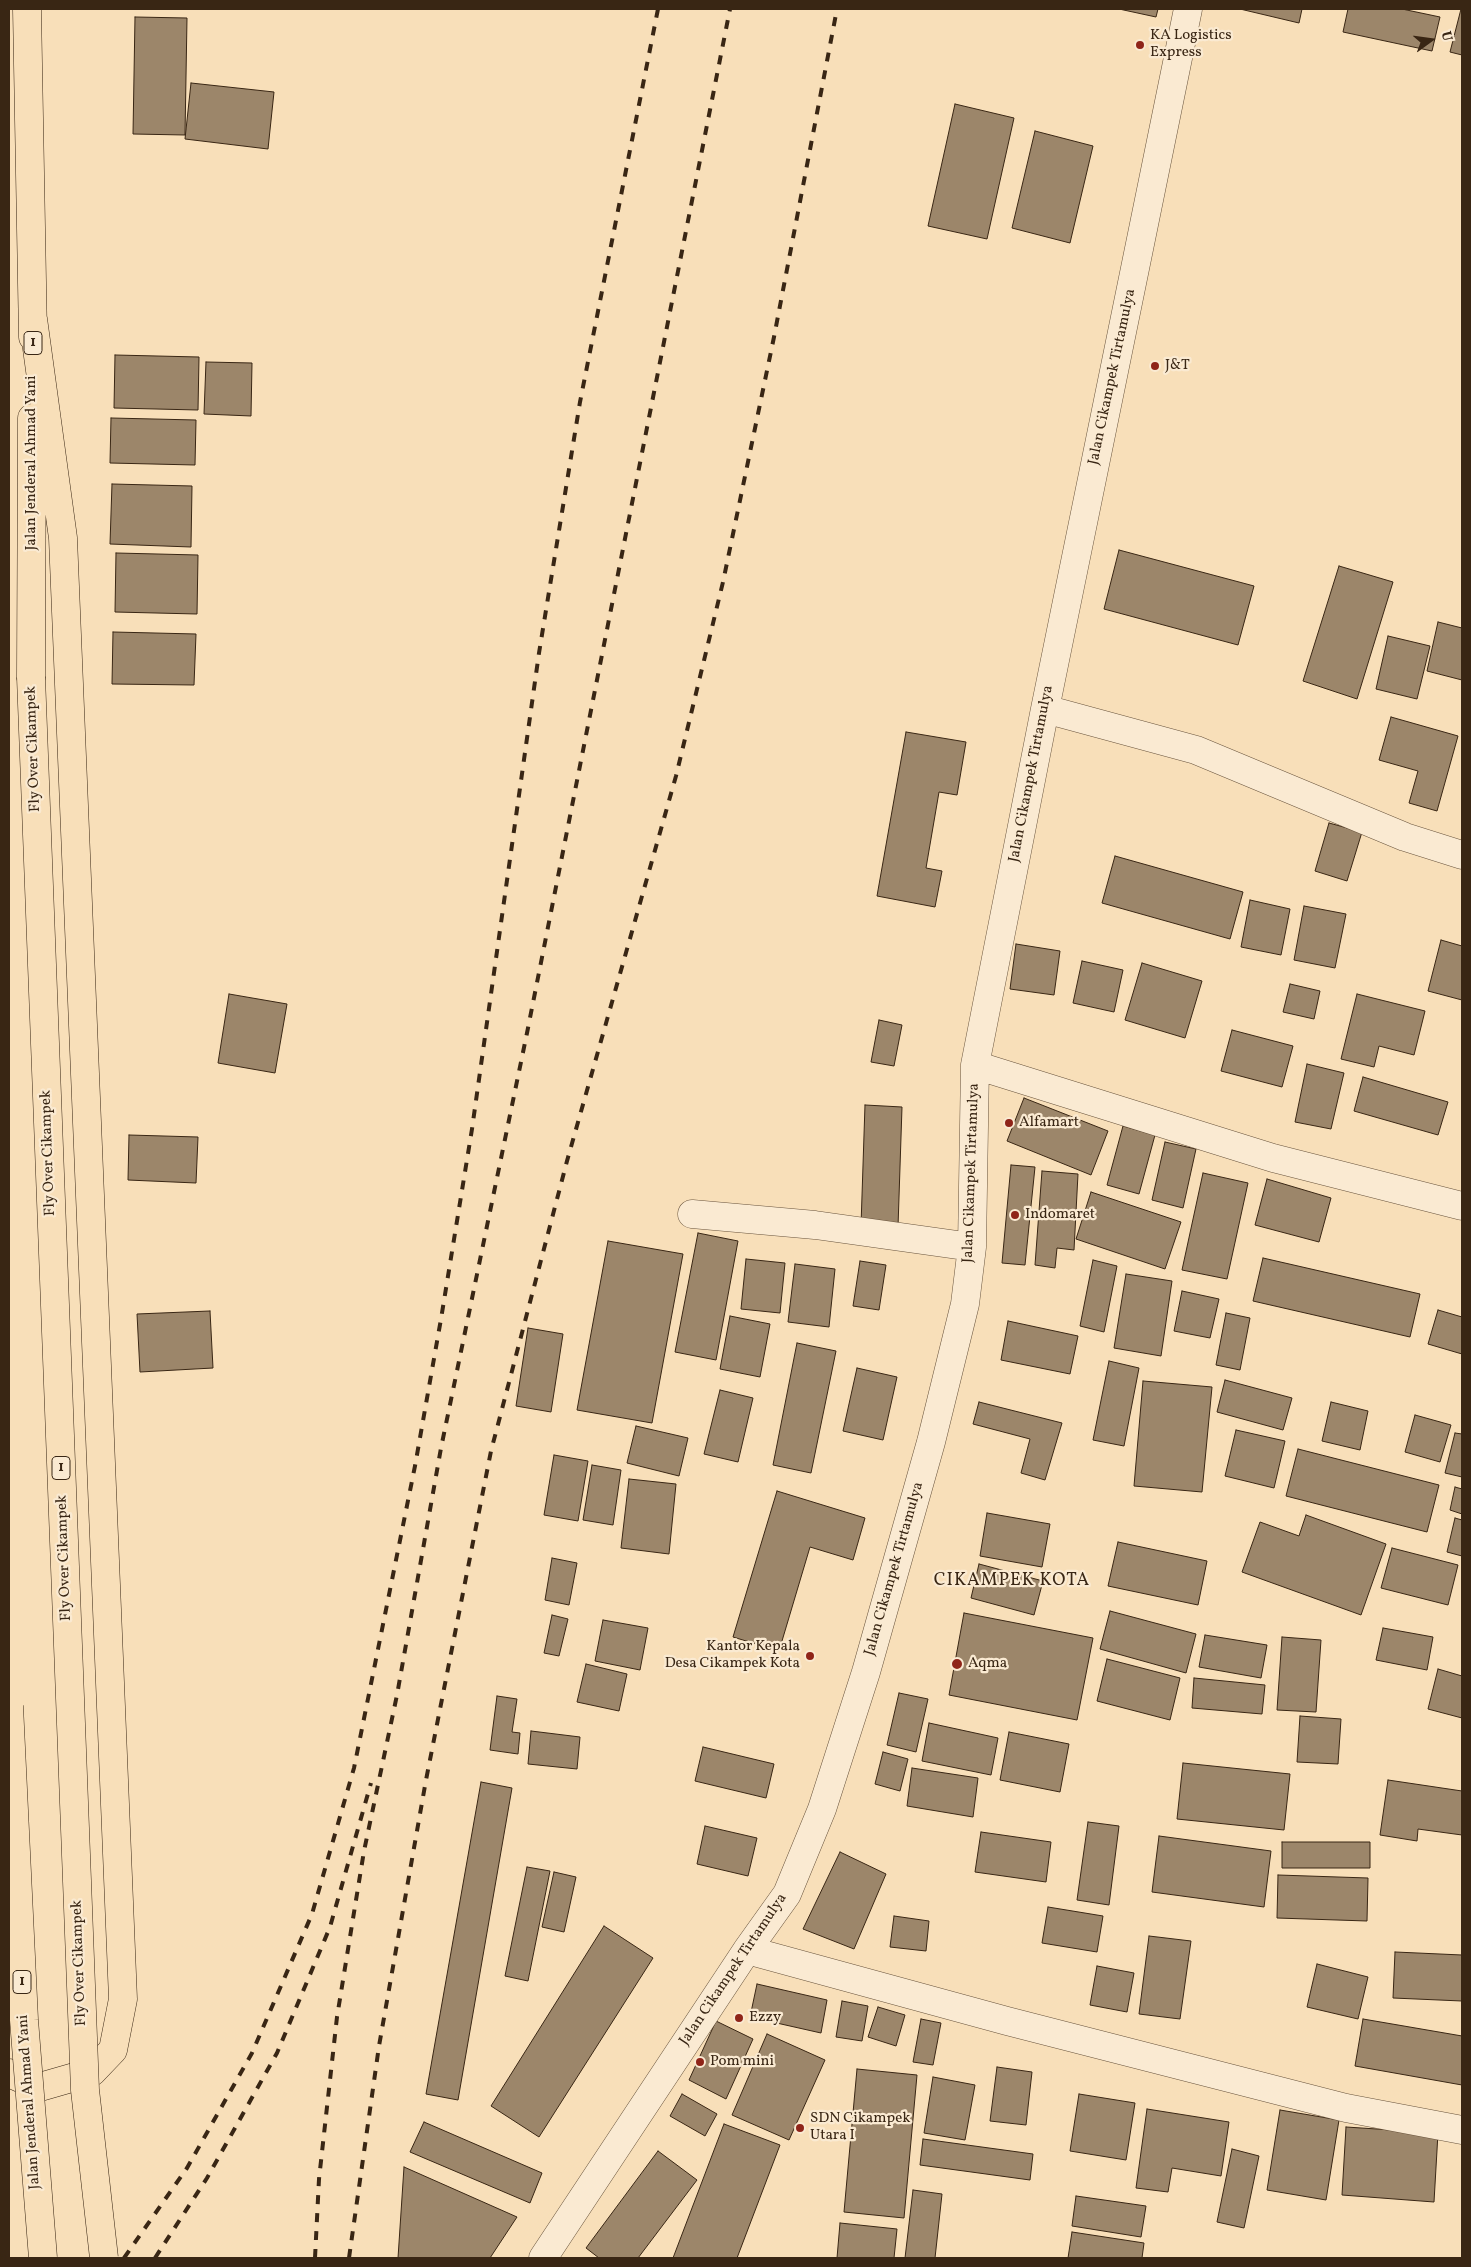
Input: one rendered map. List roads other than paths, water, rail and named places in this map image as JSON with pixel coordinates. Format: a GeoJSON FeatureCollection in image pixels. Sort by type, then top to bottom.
{"type":"FeatureCollection","features":[{"type":"Feature","properties":{"kind":"highway","name":"Jalan Jenderal Ahmad Yani"},"geometry":{"type":"LineString","coordinates":[[27,9],[33,319],[31,677]]}},
{"type":"Feature","properties":{"kind":"highway"},"geometry":{"type":"LineString","coordinates":[[9,2073],[40,2087],[92,2072],[113,2050],[123,1998],[63,538],[33,319]]}},
{"type":"Feature","properties":{"kind":"highway","name":"Fly Over Cikampek"},"geometry":{"type":"LineString","coordinates":[[31,677],[85,2090],[104,2258]]}},
{"type":"Feature","properties":{"kind":"highway","name":"Jalan Jenderal Ahmad Yani"},"geometry":{"type":"LineString","coordinates":[[9,1706],[24,2020],[44,2258]]}},
{"type":"Feature","properties":{"kind":"street","name":"Jalan Cikampek Tirtamulya"},"geometry":{"type":"LineString","coordinates":[[543,2258],[747,1950],[787,1894],[822,1809],[866,1672],[931,1442],[966,1304],[972,1247],[975,1065],[1045,709],[1188,9]]}},
{"type":"Feature","properties":{"kind":"street"},"geometry":{"type":"LineString","coordinates":[[1045,709],[1196,750],[1405,837],[1462,855]]}},
{"type":"Feature","properties":{"kind":"street"},"geometry":{"type":"LineString","coordinates":[[975,1065],[1273,1158],[1462,1206]]}},
{"type":"Feature","properties":{"kind":"street"},"geometry":{"type":"LineString","coordinates":[[692,1214],[815,1225],[972,1247]]}},
{"type":"Feature","properties":{"kind":"street"},"geometry":{"type":"LineString","coordinates":[[747,1950],[1006,2021],[1346,2108],[1462,2130]]}},
{"type":"Feature","properties":{"kind":"railway"},"geometry":{"type":"LineString","coordinates":[[124,2258],[187,2168],[252,2053],[312,1914],[354,1768],[415,1466],[441,1319],[472,1129],[539,653],[580,402],[658,9]]}},
{"type":"Feature","properties":{"kind":"railway"},"geometry":{"type":"LineString","coordinates":[[315,2258],[319,2179],[337,2017],[364,1851],[397,1695],[441,1448],[527,1033],[730,9]]}},
{"type":"Feature","properties":{"kind":"railway"},"geometry":{"type":"LineString","coordinates":[[349,2258],[379,2046],[426,1780],[491,1451],[567,1161],[676,776],[723,582],[774,337],[837,9]]}},
{"type":"Feature","properties":{"kind":"railway"},"geometry":{"type":"LineString","coordinates":[[155,2258],[207,2178],[277,2053],[330,1927],[371,1783]]}},
{"type":"Feature","properties":{"kind":"place","name":"KA Logistics Express"},"geometry":{"type":"Point","coordinates":[1140,45]}},
{"type":"Feature","properties":{"kind":"place","name":"J&T"},"geometry":{"type":"Point","coordinates":[1155,366]}},
{"type":"Feature","properties":{"kind":"place","name":"Alfamart"},"geometry":{"type":"Point","coordinates":[1009,1123]}},
{"type":"Feature","properties":{"kind":"place","name":"Indomaret"},"geometry":{"type":"Point","coordinates":[1015,1215]}},
{"type":"Feature","properties":{"kind":"place","name":"Kantor Kepala Desa Cikampek Kota"},"geometry":{"type":"Point","coordinates":[810,1656]}},
{"type":"Feature","properties":{"kind":"place","name":"Aqma"},"geometry":{"type":"Point","coordinates":[957,1664]}},
{"type":"Feature","properties":{"kind":"place","name":"Ezzy"},"geometry":{"type":"Point","coordinates":[739,2018]}},
{"type":"Feature","properties":{"kind":"place","name":"Pom mini"},"geometry":{"type":"Point","coordinates":[700,2062]}},
{"type":"Feature","properties":{"kind":"place","name":"SDN Cikampek Utara I"},"geometry":{"type":"Point","coordinates":[800,2128]}},
{"type":"Feature","properties":{"kind":"district","name":"CIKAMPEK KOTA"},"geometry":{"type":"Point","coordinates":[1012,1582]}}]}
